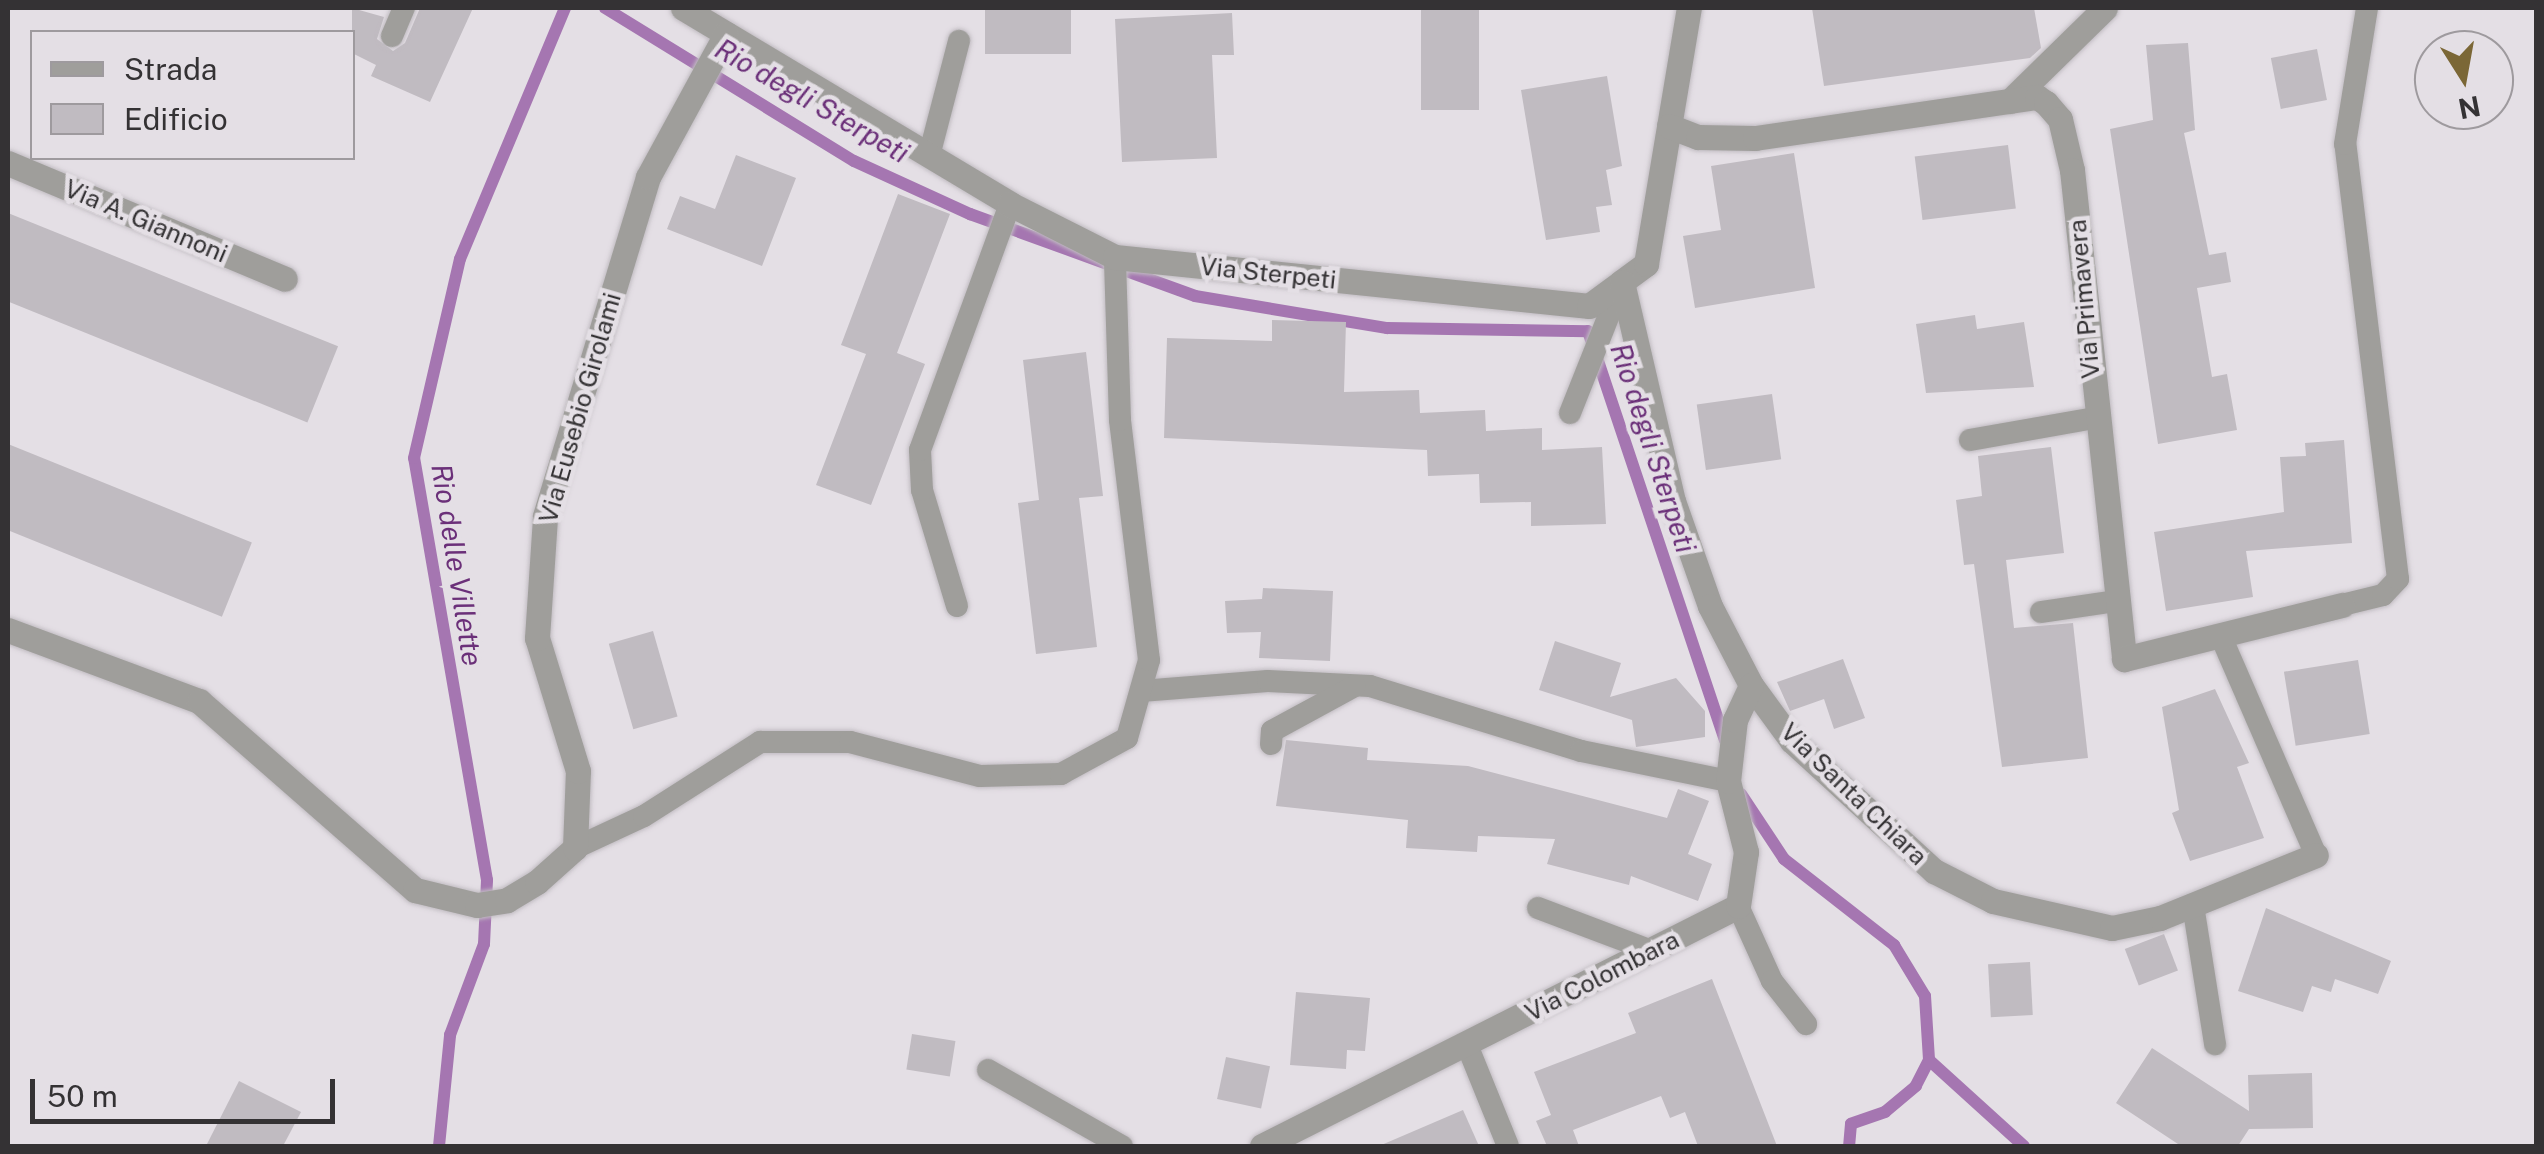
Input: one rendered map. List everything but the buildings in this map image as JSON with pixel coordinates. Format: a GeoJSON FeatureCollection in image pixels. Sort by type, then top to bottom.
{"type":"FeatureCollection","features":[{"type":"Feature","properties":{"kind":"street","name":"Via Sterpeti"},"geometry":{"type":"LineString","coordinates":[[682,8],[722,42],[929,156],[1009,206],[1115,258],[1589,306],[1646,264],[1689,8]]}},
{"type":"Feature","properties":{"kind":"street"},"geometry":{"type":"LineString","coordinates":[[2010,101],[2104,8]]}},
{"type":"Feature","properties":{"kind":"street","name":"Via Eusebio Girolami"},"geometry":{"type":"LineString","coordinates":[[575,848],[578,771],[537,638],[546,516],[648,177],[722,42]]}},
{"type":"Feature","properties":{"kind":"street","name":"Via Primavera"},"geometry":{"type":"LineString","coordinates":[[1669,126],[1698,136],[1756,138],[2037,97],[2060,119],[2124,659],[2222,638],[2342,605]]}},
{"type":"Feature","properties":{"kind":"street","name":"Via A. Giannoni"},"geometry":{"type":"LineString","coordinates":[[8,163],[285,279]]}},
{"type":"Feature","properties":{"kind":"street","name":"Via Santa Chiara"},"geometry":{"type":"LineString","coordinates":[[1622,282],[1674,501],[1710,606],[1751,685],[1792,740],[1934,871],[1993,901],[2112,928],[2193,905],[2316,855]]}},
{"type":"Feature","properties":{"kind":"street"},"geometry":{"type":"LineString","coordinates":[[8,630],[199,700],[415,890],[477,905],[507,900],[575,848]]}},
{"type":"Feature","properties":{"kind":"street"},"geometry":{"type":"LineString","coordinates":[[1738,906],[1746,852],[1730,771],[1735,720],[1751,685]]}},
{"type":"Feature","properties":{"kind":"street","name":"Via Colombara"},"geometry":{"type":"LineString","coordinates":[[1262,1146],[1738,906]]}},
{"type":"Feature","properties":{"kind":"lane"},"geometry":{"type":"LineString","coordinates":[[392,36],[404,8]]}},
{"type":"Feature","properties":{"kind":"lane"},"geometry":{"type":"LineString","coordinates":[[2342,605],[2383,595],[2398,579],[2345,144],[2367,8]]}},
{"type":"Feature","properties":{"kind":"lane"},"geometry":{"type":"LineString","coordinates":[[929,156],[959,40]]}},
{"type":"Feature","properties":{"kind":"lane"},"geometry":{"type":"LineString","coordinates":[[957,606],[922,490],[920,450],[994,235],[1009,206]]}},
{"type":"Feature","properties":{"kind":"lane"},"geometry":{"type":"LineString","coordinates":[[575,848],[760,742],[850,742],[980,776],[1061,774],[1128,738],[1149,660],[1120,420],[1115,258]]}},
{"type":"Feature","properties":{"kind":"lane"},"geometry":{"type":"LineString","coordinates":[[1570,413],[1622,282]]}},
{"type":"Feature","properties":{"kind":"lane"},"geometry":{"type":"LineString","coordinates":[[1970,440],[2095,418]]}},
{"type":"Feature","properties":{"kind":"lane"},"geometry":{"type":"LineString","coordinates":[[2041,612],[2116,601]]}},
{"type":"Feature","properties":{"kind":"lane"},"geometry":{"type":"LineString","coordinates":[[2222,638],[2316,855]]}},
{"type":"Feature","properties":{"kind":"lane"},"geometry":{"type":"LineString","coordinates":[[1141,691],[1268,681],[1356,685],[1448,706],[1581,752],[1730,771]]}},
{"type":"Feature","properties":{"kind":"lane"},"geometry":{"type":"LineString","coordinates":[[1271,744],[1272,731],[1356,685]]}},
{"type":"Feature","properties":{"kind":"lane"},"geometry":{"type":"LineString","coordinates":[[2193,905],[2215,1044]]}},
{"type":"Feature","properties":{"kind":"lane"},"geometry":{"type":"LineString","coordinates":[[1738,906],[1772,981],[1806,1024]]}},
{"type":"Feature","properties":{"kind":"lane"},"geometry":{"type":"LineString","coordinates":[[1538,908],[1652,951]]}},
{"type":"Feature","properties":{"kind":"lane"},"geometry":{"type":"LineString","coordinates":[[1467,1045],[1508,1146]]}},
{"type":"Feature","properties":{"kind":"lane"},"geometry":{"type":"LineString","coordinates":[[988,1070],[1122,1146]]}},
{"type":"Feature","properties":{"kind":"waterway","name":"Rio delle Villette"},"geometry":{"type":"LineString","coordinates":[[439,1146],[450,1035],[484,944],[487,880],[414,458],[460,259],[565,8]]}},
{"type":"Feature","properties":{"kind":"waterway","name":"Rio degli Sterpeti"},"geometry":{"type":"LineString","coordinates":[[605,8],[854,161],[970,214],[1195,296],[1387,328],[1588,331],[1725,741]]}},
{"type":"Feature","properties":{"kind":"waterway","name":"Rio degli Sterpeti"},"geometry":{"type":"LineString","coordinates":[[1741,794],[1784,859],[1894,945],[1925,996],[1929,1060],[1916,1086],[1885,1112],[1851,1124],[1849,1146]]}},
{"type":"Feature","properties":{"kind":"waterway","name":"Rio degli Sterpeti"},"geometry":{"type":"LineString","coordinates":[[1929,1060],[2024,1146]]}}]}
